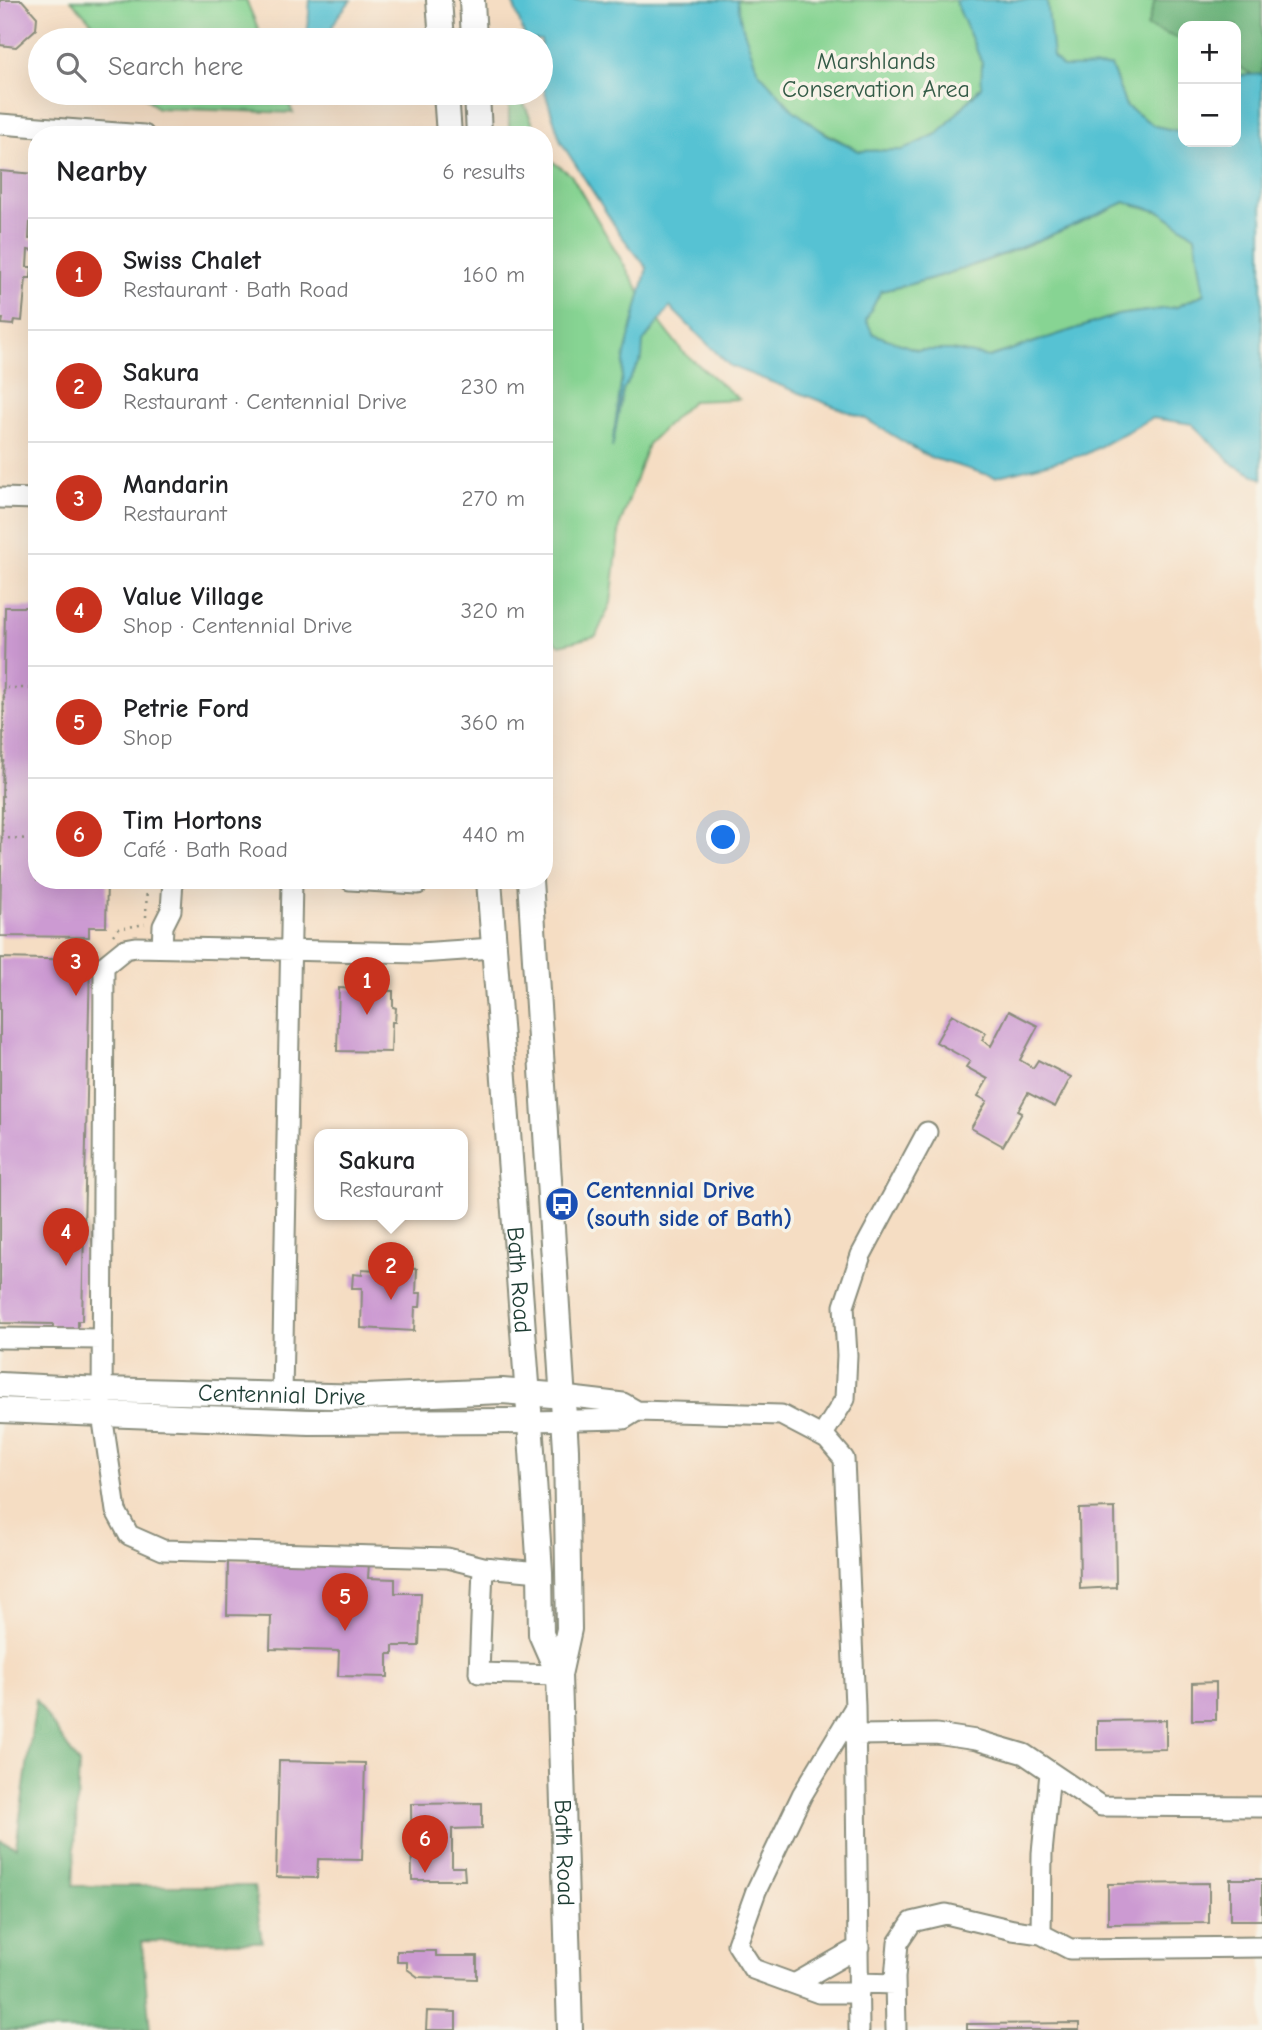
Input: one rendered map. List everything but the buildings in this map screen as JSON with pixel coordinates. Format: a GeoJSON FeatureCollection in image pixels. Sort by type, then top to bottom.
{"type":"FeatureCollection","features":[{"type":"Feature","properties":{"kind":"main road"},"geometry":{"type":"LineString","coordinates":[[439,0],[441,28]]}},
{"type":"Feature","properties":{"kind":"main road"},"geometry":{"type":"LineString","coordinates":[[472,0],[473,28]]}},
{"type":"Feature","properties":{"kind":"main road"},"geometry":{"type":"LineString","coordinates":[[447,105],[448,126]]}},
{"type":"Feature","properties":{"kind":"main road"},"geometry":{"type":"LineString","coordinates":[[478,105],[479,126]]}},
{"type":"Feature","properties":{"kind":"main road","name":"Bath Road"},"geometry":{"type":"LineString","coordinates":[[490,889],[528,1392],[540,1572],[541,1634],[559,1675]]}},
{"type":"Feature","properties":{"kind":"main road","name":"Bath Road"},"geometry":{"type":"LineString","coordinates":[[531,889],[565,1408],[569,1629],[559,1675],[570,2030]]}},
{"type":"Feature","properties":{"kind":"main road","name":"Centennial Drive"},"geometry":{"type":"LineString","coordinates":[[0,1384],[102,1402],[309,1422],[530,1421]]}},
{"type":"Feature","properties":{"kind":"main road","name":"Centennial Drive"},"geometry":{"type":"LineString","coordinates":[[0,1410],[102,1402],[282,1394],[366,1397],[502,1391],[528,1392],[565,1408]]}},
{"type":"Feature","properties":{"kind":"street"},"geometry":{"type":"LineString","coordinates":[[0,124],[28,127]]}},
{"type":"Feature","properties":{"kind":"street"},"geometry":{"type":"LineString","coordinates":[[0,498],[28,499]]}},
{"type":"Feature","properties":{"kind":"street"},"geometry":{"type":"LineString","coordinates":[[162,947],[163,926],[171,910],[172,889]]}},
{"type":"Feature","properties":{"kind":"street"},"geometry":{"type":"LineString","coordinates":[[282,1394],[292,889]]}},
{"type":"Feature","properties":{"kind":"street"},"geometry":{"type":"LineString","coordinates":[[493,948],[420,953],[136,947],[125,949],[104,966],[102,1402],[117,1511],[129,1535],[163,1550],[447,1558],[483,1567],[540,1572]]}},
{"type":"Feature","properties":{"kind":"street"},"geometry":{"type":"LineString","coordinates":[[822,1436],[845,1399],[847,1355],[844,1306],[861,1255],[927,1132]]}},
{"type":"Feature","properties":{"kind":"street"},"geometry":{"type":"LineString","coordinates":[[0,1338],[103,1339]]}},
{"type":"Feature","properties":{"kind":"street"},"geometry":{"type":"LineString","coordinates":[[530,1421],[565,1408],[624,1419],[637,1410],[781,1415],[827,1439],[844,1459],[856,1735],[859,2030]]}},
{"type":"Feature","properties":{"kind":"street"},"geometry":{"type":"LineString","coordinates":[[483,1567],[479,1673],[559,1675]]}},
{"type":"Feature","properties":{"kind":"street"},"geometry":{"type":"LineString","coordinates":[[855,1706],[802,1795],[756,1891],[737,1944],[752,1969],[819,1993],[895,1984]]}},
{"type":"Feature","properties":{"kind":"street"},"geometry":{"type":"LineString","coordinates":[[856,1735],[936,1734],[976,1740],[1024,1754],[1101,1806],[1262,1807]]}},
{"type":"Feature","properties":{"kind":"street"},"geometry":{"type":"LineString","coordinates":[[1041,1934],[1042,1853],[1050,1773]]}},
{"type":"Feature","properties":{"kind":"street"},"geometry":{"type":"LineString","coordinates":[[896,2030],[898,1943],[912,1922],[946,1914],[1041,1934],[1070,1949],[1262,1947]]}},
{"type":"Feature","properties":{"kind":"street"},"geometry":{"type":"LineString","coordinates":[[796,1983],[859,1947]]}},
{"type":"Feature","properties":{"kind":"path"},"geometry":{"type":"LineString","coordinates":[[28,688],[4,688],[2,838],[28,839]]}},
{"type":"Feature","properties":{"kind":"green space"},"geometry":{"type":"Polygon","coordinates":[[[71,0],[246,0],[258,28],[97,28],[71,0]]]}},
{"type":"Feature","properties":{"kind":"green space","name":"Marshlands Conservation Area"},"geometry":{"type":"Polygon","coordinates":[[[704,0],[1262,0],[1262,74],[1241,76],[1241,21],[1178,21],[1178,131],[1155,126],[1126,106],[1111,66],[981,87],[939,133],[903,150],[859,151],[817,128],[780,128],[704,0]]]}},
{"type":"Feature","properties":{"kind":"green space"},"geometry":{"type":"Polygon","coordinates":[[[1155,0],[1262,0],[1262,80],[1241,68],[1241,21],[1178,21],[1178,38],[1147,27],[1155,0]]]}},
{"type":"Feature","properties":{"kind":"green space"},"geometry":{"type":"Polygon","coordinates":[[[154,105],[289,105],[293,113],[157,108],[154,105]]]}},
{"type":"Feature","properties":{"kind":"green space"},"geometry":{"type":"Polygon","coordinates":[[[509,105],[524,105],[534,126],[509,126],[509,105]]]}},
{"type":"Feature","properties":{"kind":"green space"},"geometry":{"type":"Polygon","coordinates":[[[553,162],[571,175],[650,309],[683,352],[739,399],[692,401],[648,444],[620,525],[611,603],[596,636],[560,645],[553,640],[553,162]]]}},
{"type":"Feature","properties":{"kind":"green space"},"geometry":{"type":"Polygon","coordinates":[[[1125,202],[1161,212],[1195,236],[1205,293],[1177,307],[1118,315],[989,357],[951,350],[917,350],[873,334],[865,319],[881,291],[975,265],[1125,202]]]}},
{"type":"Feature","properties":{"kind":"green space"},"geometry":{"type":"Polygon","coordinates":[[[36,1700],[79,1764],[73,1886],[254,1886],[262,1942],[142,1941],[150,2030],[0,2030],[0,1840],[16,1847],[36,1700]]]}},
{"type":"Feature","properties":{"kind":"water"},"geometry":{"type":"Polygon","coordinates":[[[310,0],[351,0],[332,28],[308,28],[310,0]]]}},
{"type":"Feature","properties":{"kind":"water"},"geometry":{"type":"Polygon","coordinates":[[[512,0],[737,0],[741,22],[758,71],[792,109],[827,135],[859,151],[903,150],[939,133],[981,87],[982,63],[955,0],[1047,0],[1053,57],[1063,67],[1111,66],[1126,106],[1155,126],[1178,131],[1178,147],[1241,147],[1241,76],[1262,74],[1262,479],[1234,465],[1192,424],[1152,418],[1086,454],[995,477],[929,457],[864,418],[730,366],[670,307],[643,342],[642,358],[623,390],[612,448],[625,354],[647,268],[620,234],[561,142],[549,105],[553,105],[553,28],[522,28],[512,0]],[[1125,202],[1006,253],[944,275],[881,291],[866,320],[873,334],[917,350],[951,350],[989,357],[1118,315],[1177,307],[1204,294],[1195,236],[1161,212],[1125,202]]]}},
{"type":"Feature","properties":{"kind":"place","name":"Mandarin"},"geometry":{"type":"Point","coordinates":[76,996]}},
{"type":"Feature","properties":{"kind":"place","name":"Swiss Chalet"},"geometry":{"type":"Point","coordinates":[367,1015]}},
{"type":"Feature","properties":{"kind":"place","name":"Centennial Drive (south side of Bath)"},"geometry":{"type":"Point","coordinates":[562,1204]}},
{"type":"Feature","properties":{"kind":"place","name":"Value Village"},"geometry":{"type":"Point","coordinates":[66,1266]}},
{"type":"Feature","properties":{"kind":"place","name":"Sakura"},"geometry":{"type":"Point","coordinates":[391,1300]}},
{"type":"Feature","properties":{"kind":"place","name":"Petrie Ford"},"geometry":{"type":"Point","coordinates":[345,1631]}},
{"type":"Feature","properties":{"kind":"place","name":"Tim Hortons"},"geometry":{"type":"Point","coordinates":[425,1873]}}]}
